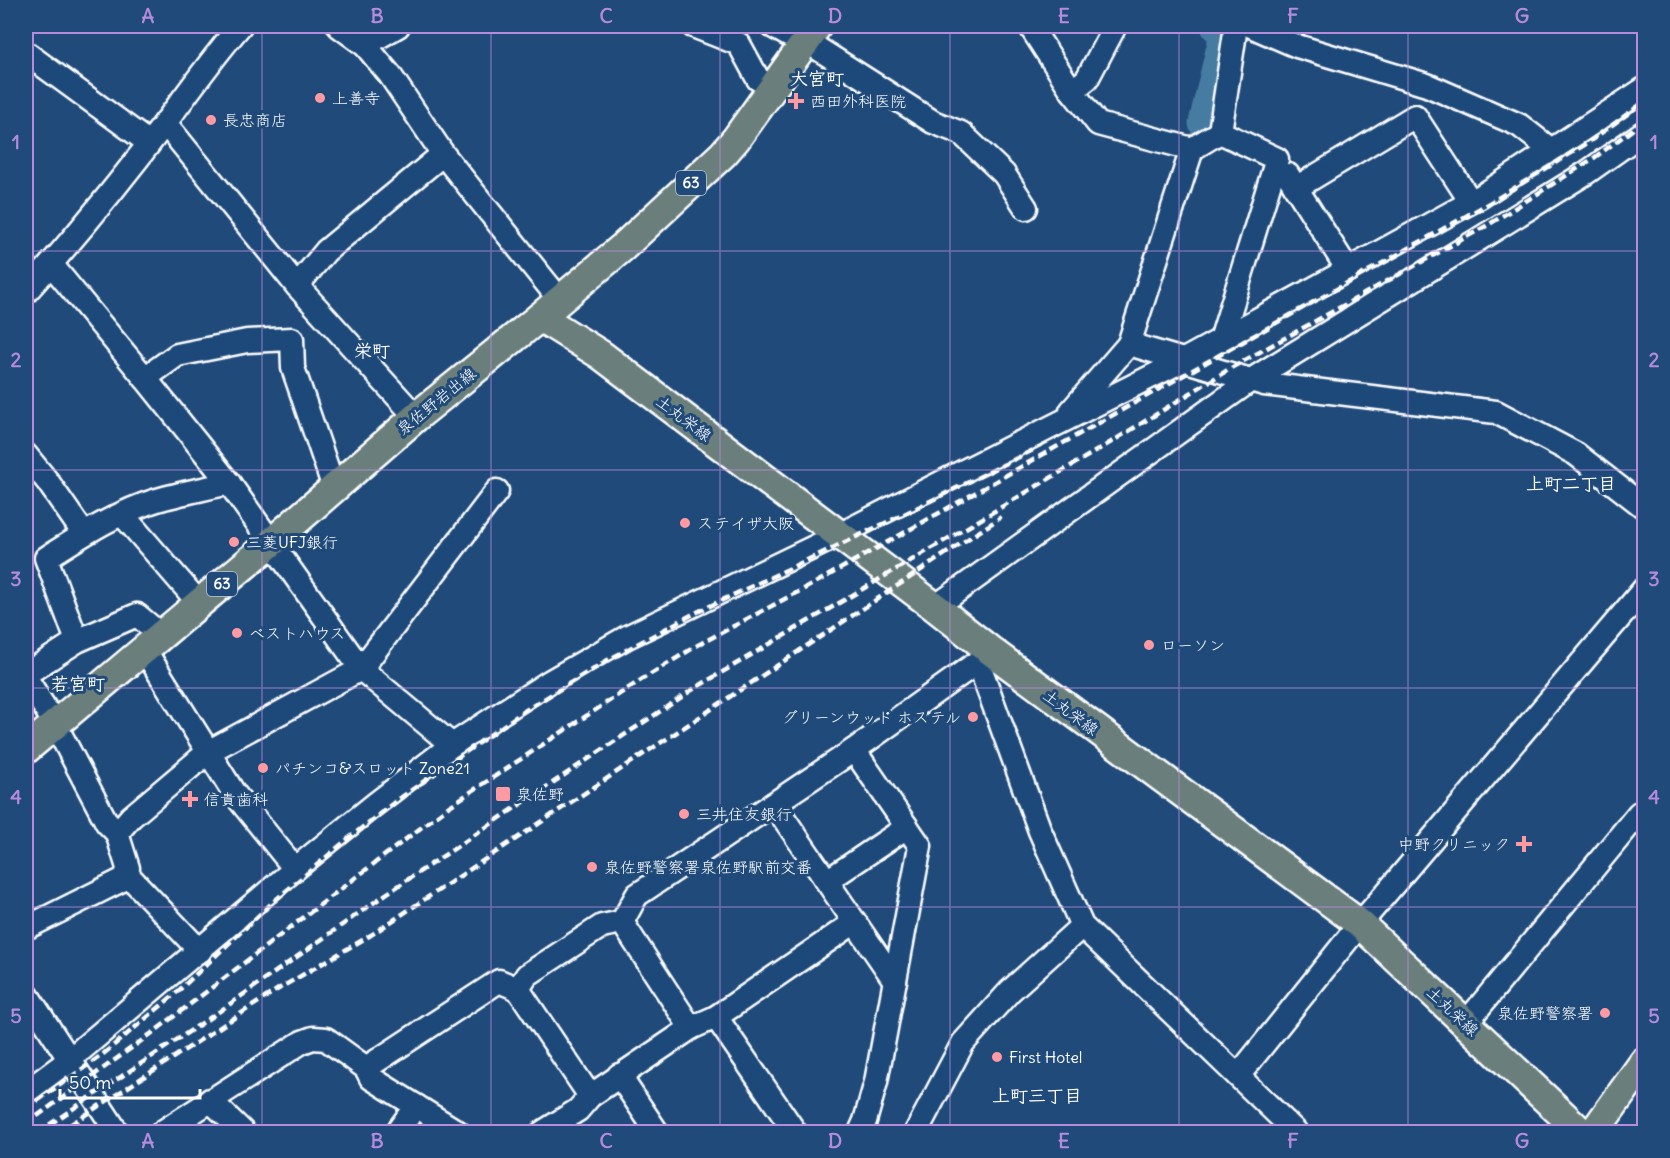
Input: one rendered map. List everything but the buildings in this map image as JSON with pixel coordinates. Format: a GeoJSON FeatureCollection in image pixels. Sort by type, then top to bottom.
{"type":"FeatureCollection","features":[{"type":"Feature","properties":{"kind":"main road","name":"泉佐野岩出線"},"geometry":{"type":"LineString","coordinates":[[26,749],[272,542],[416,417],[623,247],[723,154],[746,126],[812,33]]}},
{"type":"Feature","properties":{"kind":"main road","name":"土丸栄線"},"geometry":{"type":"LineString","coordinates":[[550,308],[601,355],[935,607],[985,657],[1360,924],[1581,1132]]}},
{"type":"Feature","properties":{"kind":"main road"},"geometry":{"type":"LineString","coordinates":[[1594,1132],[1644,1062]]}},
{"type":"Feature","properties":{"kind":"street"},"geometry":{"type":"LineString","coordinates":[[240,26],[214,56],[149,144],[34,278],[146,378],[229,483],[361,669],[452,746]]}},
{"type":"Feature","properties":{"kind":"street"},"geometry":{"type":"LineString","coordinates":[[339,26],[365,45],[390,75],[550,308]]}},
{"type":"Feature","properties":{"kind":"street"},"geometry":{"type":"LineString","coordinates":[[365,45],[398,26]]}},
{"type":"Feature","properties":{"kind":"street"},"geometry":{"type":"LineString","coordinates":[[693,26],[744,35],[758,79],[773,87]]}},
{"type":"Feature","properties":{"kind":"street"},"geometry":{"type":"LineString","coordinates":[[772,26],[788,35],[812,33],[933,122],[961,133],[1004,174],[1026,208]]}},
{"type":"Feature","properties":{"kind":"street"},"geometry":{"type":"LineString","coordinates":[[1030,26],[1072,91],[1098,124],[1192,150]]}},
{"type":"Feature","properties":{"kind":"street"},"geometry":{"type":"LineString","coordinates":[[1072,91],[1087,80],[1115,26]]}},
{"type":"Feature","properties":{"kind":"street"},"geometry":{"type":"LineString","coordinates":[[1064,420],[1129,344],[1192,150],[1220,132],[1236,26]]}},
{"type":"Feature","properties":{"kind":"street"},"geometry":{"type":"LineString","coordinates":[[1251,26],[1297,46],[1427,85],[1519,125],[1551,150]]}},
{"type":"Feature","properties":{"kind":"street"},"geometry":{"type":"LineString","coordinates":[[31,65],[149,144]]}},
{"type":"Feature","properties":{"kind":"street"},"geometry":{"type":"LineString","coordinates":[[1296,188],[1415,116],[1427,85]]}},
{"type":"Feature","properties":{"kind":"street"},"geometry":{"type":"LineString","coordinates":[[26,1092],[69,1060],[374,805],[452,746],[549,682],[627,637],[839,535],[1221,340],[1471,201],[1644,89]]}},
{"type":"Feature","properties":{"kind":"street"},"geometry":{"type":"LineString","coordinates":[[1415,116],[1471,201]]}},
{"type":"Feature","properties":{"kind":"street"},"geometry":{"type":"LineString","coordinates":[[165,123],[297,286],[416,417]]}},
{"type":"Feature","properties":{"kind":"street"},"geometry":{"type":"LineString","coordinates":[[1220,132],[1277,159],[1348,270]]}},
{"type":"Feature","properties":{"kind":"street"},"geometry":{"type":"LineString","coordinates":[[935,607],[1251,380],[1586,173],[1644,132]]}},
{"type":"Feature","properties":{"kind":"street"},"geometry":{"type":"LineString","coordinates":[[297,286],[326,251],[443,154]]}},
{"type":"Feature","properties":{"kind":"street"},"geometry":{"type":"LineString","coordinates":[[1221,340],[1277,159]]}},
{"type":"Feature","properties":{"kind":"street"},"geometry":{"type":"LineString","coordinates":[[146,378],[177,355],[247,341],[292,339],[294,368],[334,488]]}},
{"type":"Feature","properties":{"kind":"street"},"geometry":{"type":"LineString","coordinates":[[1129,344],[1264,384],[1496,412],[1576,454],[1644,507]]}},
{"type":"Feature","properties":{"kind":"street"},"geometry":{"type":"LineString","coordinates":[[26,455],[84,534]]}},
{"type":"Feature","properties":{"kind":"street"},"geometry":{"type":"LineString","coordinates":[[77,641],[46,558],[84,534],[122,514],[156,500],[229,483]]}},
{"type":"Feature","properties":{"kind":"street"},"geometry":{"type":"LineString","coordinates":[[117,832],[131,817],[208,752],[361,669],[497,491]]}},
{"type":"Feature","properties":{"kind":"street"},"geometry":{"type":"LineString","coordinates":[[122,514],[199,603]]}},
{"type":"Feature","properties":{"kind":"street"},"geometry":{"type":"LineString","coordinates":[[1238,1076],[1360,924],[1644,589]]}},
{"type":"Feature","properties":{"kind":"street"},"geometry":{"type":"LineString","coordinates":[[26,928],[126,878],[128,868],[117,832],[107,823],[55,724],[26,676],[77,641],[137,615],[208,752],[234,793],[296,869]]}},
{"type":"Feature","properties":{"kind":"street"},"geometry":{"type":"LineString","coordinates":[[518,989],[527,975],[602,926],[622,922],[637,895],[855,750],[985,657],[1040,831],[1082,926],[1296,1132]]}},
{"type":"Feature","properties":{"kind":"street"},"geometry":{"type":"LineString","coordinates":[[855,750],[920,846],[876,1082],[866,1121],[860,1132]]}},
{"type":"Feature","properties":{"kind":"street"},"geometry":{"type":"LineString","coordinates":[[774,804],[895,981]]}},
{"type":"Feature","properties":{"kind":"street"},"geometry":{"type":"LineString","coordinates":[[1466,1023],[1639,813],[1644,815]]}},
{"type":"Feature","properties":{"kind":"street"},"geometry":{"type":"LineString","coordinates":[[827,881],[907,827]]}},
{"type":"Feature","properties":{"kind":"street"},"geometry":{"type":"LineString","coordinates":[[127,874],[200,951]]}},
{"type":"Feature","properties":{"kind":"street"},"geometry":{"type":"LineString","coordinates":[[622,922],[691,1028]]}},
{"type":"Feature","properties":{"kind":"street"},"geometry":{"type":"LineString","coordinates":[[543,1132],[578,1110],[590,1096],[619,1075],[691,1028],[716,1017],[855,922]]}},
{"type":"Feature","properties":{"kind":"street"},"geometry":{"type":"LineString","coordinates":[[916,1132],[963,1043],[1010,991],[1082,926]]}},
{"type":"Feature","properties":{"kind":"street"},"geometry":{"type":"LineString","coordinates":[[366,1068],[499,981],[518,989],[590,1096]]}},
{"type":"Feature","properties":{"kind":"street"},"geometry":{"type":"LineString","coordinates":[[26,993],[69,1060],[108,1130]]}},
{"type":"Feature","properties":{"kind":"street"},"geometry":{"type":"LineString","coordinates":[[716,1017],[795,1132]]}},
{"type":"Feature","properties":{"kind":"street"},"geometry":{"type":"LineString","coordinates":[[162,1132],[302,1042],[313,1038],[326,1039],[366,1068],[371,1078],[458,1132]]}},
{"type":"Feature","properties":{"kind":"street"},"geometry":{"type":"LineString","coordinates":[[619,1075],[657,1132]]}},
{"type":"Feature","properties":{"kind":"street"},"geometry":{"type":"LineString","coordinates":[[210,1100],[243,1132]]}},
{"type":"Feature","properties":{"kind":"street"},"geometry":{"type":"LineString","coordinates":[[396,1132],[416,1106]]}},
{"type":"Feature","properties":{"kind":"waterway"},"geometry":{"type":"LineString","coordinates":[[1205,123],[1225,38],[1220,26],[1217,26]]}},
{"type":"Feature","properties":{"kind":"railway"},"geometry":{"type":"LineString","coordinates":[[26,1124],[155,1031],[448,807],[641,680],[698,645],[815,583],[1498,198],[1586,144],[1644,102]]}},
{"type":"Feature","properties":{"kind":"railway"},"geometry":{"type":"LineString","coordinates":[[38,1132],[220,1011],[386,894],[692,690],[1108,444],[1231,368],[1488,225],[1594,158],[1644,121]]}},
{"type":"Feature","properties":{"kind":"railway"},"geometry":{"type":"LineString","coordinates":[[26,1109],[102,1055],[174,995],[273,902],[349,838],[396,801],[521,713],[606,661],[693,614],[1033,450]]}},
{"type":"Feature","properties":{"kind":"railway"},"geometry":{"type":"LineString","coordinates":[[59,1132],[280,988],[371,935],[1001,517]]}},
{"type":"Feature","properties":{"kind":"place","name":"上善寺"},"geometry":{"type":"Point","coordinates":[320,98]}},
{"type":"Feature","properties":{"kind":"place","name":"西田外科医院"},"geometry":{"type":"Point","coordinates":[796,101]}},
{"type":"Feature","properties":{"kind":"place","name":"長忠商店"},"geometry":{"type":"Point","coordinates":[211,120]}},
{"type":"Feature","properties":{"kind":"place","name":"ステイザ大阪"},"geometry":{"type":"Point","coordinates":[685,523]}},
{"type":"Feature","properties":{"kind":"place","name":"三菱UFJ銀行"},"geometry":{"type":"Point","coordinates":[234,542]}},
{"type":"Feature","properties":{"kind":"place","name":"ベストハウス"},"geometry":{"type":"Point","coordinates":[237,633]}},
{"type":"Feature","properties":{"kind":"place","name":"ローソン"},"geometry":{"type":"Point","coordinates":[1149,645]}},
{"type":"Feature","properties":{"kind":"place","name":"グリーンウッド ホステル"},"geometry":{"type":"Point","coordinates":[973,717]}},
{"type":"Feature","properties":{"kind":"place","name":"パチンコ&スロット Zone21"},"geometry":{"type":"Point","coordinates":[263,768]}},
{"type":"Feature","properties":{"kind":"place","name":"泉佐野"},"geometry":{"type":"Point","coordinates":[503,794]}},
{"type":"Feature","properties":{"kind":"place","name":"信貴歯科"},"geometry":{"type":"Point","coordinates":[190,799]}},
{"type":"Feature","properties":{"kind":"place","name":"三井住友銀行"},"geometry":{"type":"Point","coordinates":[684,814]}},
{"type":"Feature","properties":{"kind":"place","name":"中野クリニック"},"geometry":{"type":"Point","coordinates":[1524,844]}},
{"type":"Feature","properties":{"kind":"place","name":"泉佐野警察署泉佐野駅前交番"},"geometry":{"type":"Point","coordinates":[592,867]}},
{"type":"Feature","properties":{"kind":"place","name":"泉佐野警察署"},"geometry":{"type":"Point","coordinates":[1605,1013]}},
{"type":"Feature","properties":{"kind":"place","name":"First Hotel"},"geometry":{"type":"Point","coordinates":[997,1057]}},
{"type":"Feature","properties":{"kind":"district","name":"大宮町"},"geometry":{"type":"Point","coordinates":[817,79]}},
{"type":"Feature","properties":{"kind":"district","name":"栄町"},"geometry":{"type":"Point","coordinates":[372,351]}},
{"type":"Feature","properties":{"kind":"district","name":"上町二丁目"},"geometry":{"type":"Point","coordinates":[1571,484]}},
{"type":"Feature","properties":{"kind":"district","name":"若宮町"},"geometry":{"type":"Point","coordinates":[78,684]}},
{"type":"Feature","properties":{"kind":"district","name":"上町三丁目"},"geometry":{"type":"Point","coordinates":[1037,1096]}}]}
